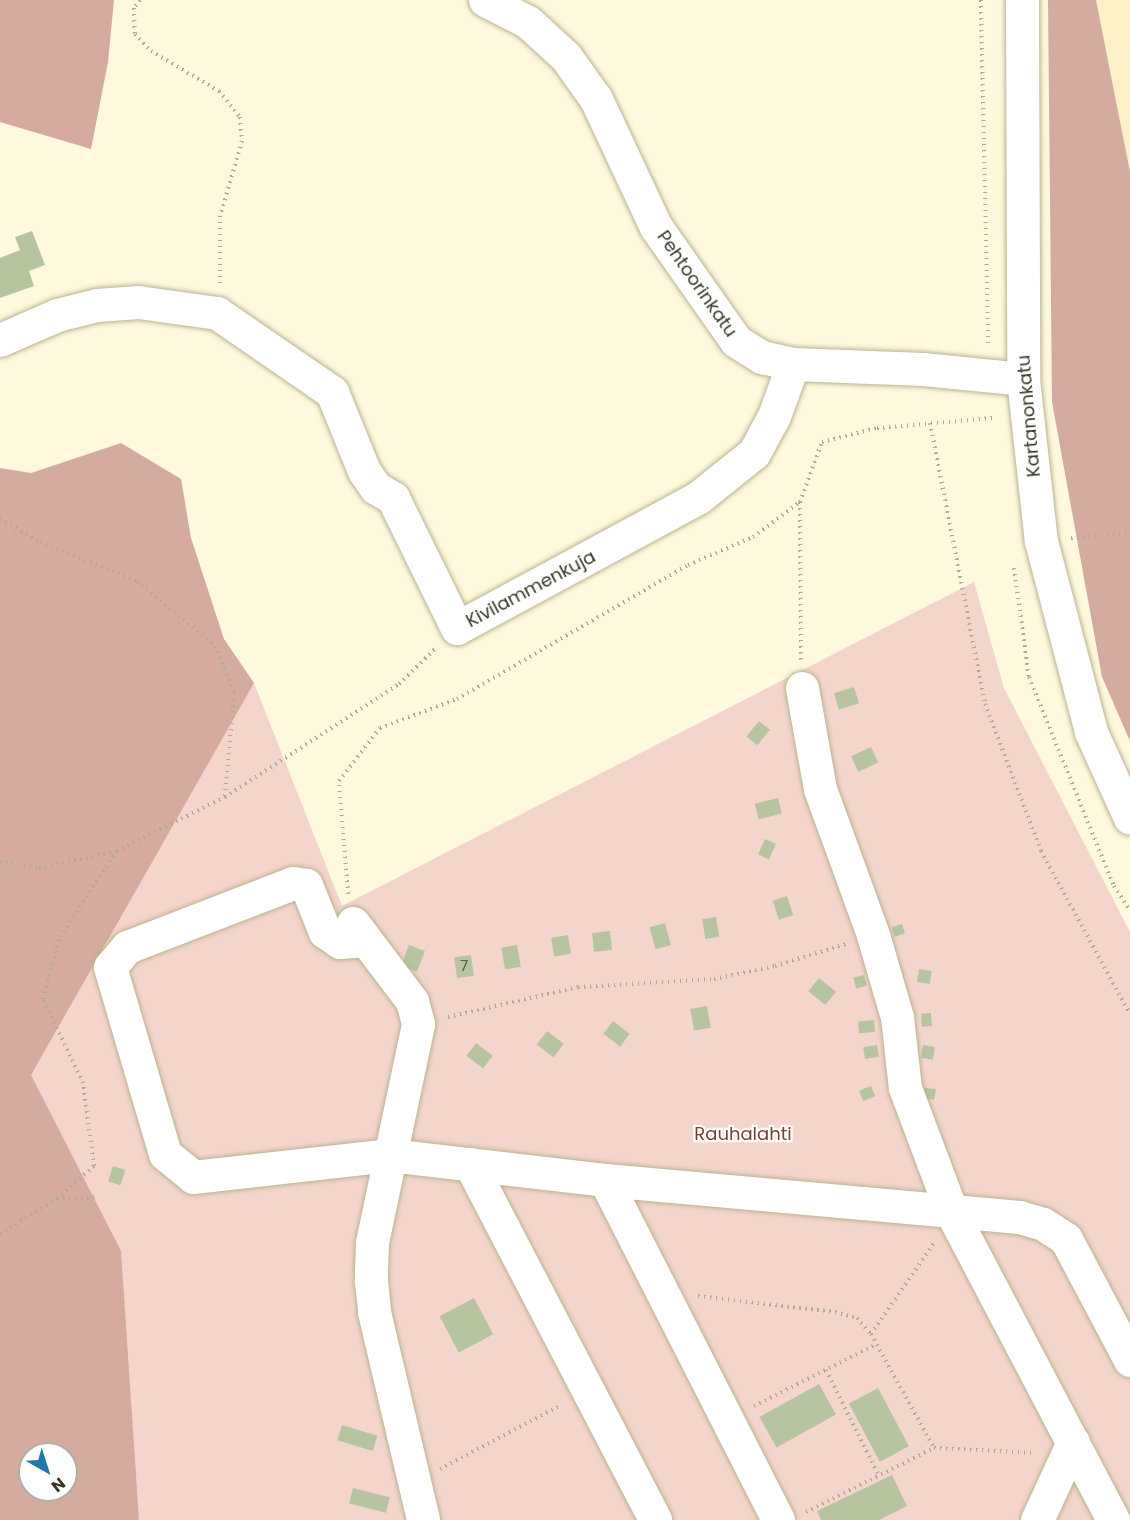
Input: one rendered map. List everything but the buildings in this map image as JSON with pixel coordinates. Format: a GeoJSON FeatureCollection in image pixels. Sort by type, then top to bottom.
{"type":"FeatureCollection","features":[{"type":"Feature","properties":{"kind":"street","name":"Pehtoorinkatu"},"geometry":{"type":"LineString","coordinates":[[485,0],[528,22],[566,57],[596,99],[656,227],[736,341],[762,357],[793,364],[945,370],[1023,379]]}},
{"type":"Feature","properties":{"kind":"street","name":"Kartanonkatu"},"geometry":{"type":"LineString","coordinates":[[1022,0],[1023,379],[1041,541],[1091,732],[1130,818]]}},
{"type":"Feature","properties":{"kind":"street","name":"Kivilammenkuja"},"geometry":{"type":"LineString","coordinates":[[0,340],[57,315],[97,305],[138,302],[217,313],[332,392],[364,471],[376,488],[393,498],[457,628],[699,497],[754,453],[774,416],[793,364]]}},
{"type":"Feature","properties":{"kind":"street"},"geometry":{"type":"LineString","coordinates":[[802,688],[820,789],[873,935],[897,1017],[905,1088],[952,1213],[1069,1452],[1113,1520]]}},
{"type":"Feature","properties":{"kind":"street"},"geometry":{"type":"LineString","coordinates":[[423,1520],[374,1312],[371,1281],[372,1243],[389,1155],[418,1024],[412,1001],[358,929],[340,942],[325,932],[306,885],[292,883],[127,946],[110,967],[165,1154],[193,1177],[389,1155],[605,1180],[952,1213],[1019,1217],[1044,1224],[1066,1239],[1130,1360]]}},
{"type":"Feature","properties":{"kind":"street"},"geometry":{"type":"LineString","coordinates":[[470,1164],[655,1520]]}},
{"type":"Feature","properties":{"kind":"street"},"geometry":{"type":"LineString","coordinates":[[605,1180],[727,1420],[789,1517]]}},
{"type":"Feature","properties":{"kind":"street"},"geometry":{"type":"LineString","coordinates":[[1037,1520],[1069,1452]]}},
{"type":"Feature","properties":{"kind":"path"},"geometry":{"type":"LineString","coordinates":[[140,0],[134,8],[135,34],[151,51],[219,91],[240,117],[242,141],[220,216],[222,256],[217,313]]}},
{"type":"Feature","properties":{"kind":"path"},"geometry":{"type":"LineString","coordinates":[[802,688],[800,501],[822,442],[877,428],[994,418]]}},
{"type":"Feature","properties":{"kind":"path"},"geometry":{"type":"LineString","coordinates":[[930,423],[986,704],[1041,851],[1130,1014]]}},
{"type":"Feature","properties":{"kind":"path"},"geometry":{"type":"LineString","coordinates":[[358,929],[339,781],[380,728],[458,699],[688,565],[753,537],[800,501]]}},
{"type":"Feature","properties":{"kind":"path"},"geometry":{"type":"LineString","coordinates":[[0,519],[40,542],[137,581],[215,646],[234,693],[225,797]]}},
{"type":"Feature","properties":{"kind":"path"},"geometry":{"type":"LineString","coordinates":[[1041,541],[1130,533]]}},
{"type":"Feature","properties":{"kind":"path"},"geometry":{"type":"LineString","coordinates":[[0,862],[39,868],[117,851],[225,797],[399,684],[457,628]]}},
{"type":"Feature","properties":{"kind":"path"},"geometry":{"type":"LineString","coordinates":[[0,1234],[57,1199],[94,1166],[83,1083],[43,999],[60,937],[117,851]]}},
{"type":"Feature","properties":{"kind":"path"},"geometry":{"type":"LineString","coordinates":[[418,1024],[578,987],[714,979],[775,966],[873,935]]}},
{"type":"Feature","properties":{"kind":"path"},"geometry":{"type":"LineString","coordinates":[[57,1199],[95,1197]]}},
{"type":"Feature","properties":{"kind":"path"},"geometry":{"type":"LineString","coordinates":[[871,1334],[952,1213]]}},
{"type":"Feature","properties":{"kind":"path"},"geometry":{"type":"LineString","coordinates":[[662,1292],[835,1312],[857,1318],[877,1344],[934,1448]]}},
{"type":"Feature","properties":{"kind":"path"},"geometry":{"type":"LineString","coordinates":[[727,1420],[877,1344]]}},
{"type":"Feature","properties":{"kind":"path"},"geometry":{"type":"LineString","coordinates":[[826,1370],[879,1476]]}},
{"type":"Feature","properties":{"kind":"path"},"geometry":{"type":"LineString","coordinates":[[414,1483],[588,1390]]}},
{"type":"Feature","properties":{"kind":"path"},"geometry":{"type":"LineString","coordinates":[[789,1517],[934,1448],[1069,1452]]}},
{"type":"Feature","properties":{"kind":"shaded area"},"geometry":{"type":"Polygon","coordinates":[[[0,0],[114,0],[108,62],[91,149],[0,122],[0,0]]]}},
{"type":"Feature","properties":{"kind":"shaded area"},"geometry":{"type":"Polygon","coordinates":[[[1048,0],[1096,0],[1130,172],[1130,741],[1102,677],[1052,402],[1048,0]]]}},
{"type":"Feature","properties":{"kind":"shaded area"},"geometry":{"type":"Polygon","coordinates":[[[1096,0],[1130,0],[1130,172],[1096,0]]]}},
{"type":"Feature","properties":{"kind":"shaded area"},"geometry":{"type":"Polygon","coordinates":[[[121,443],[181,479],[191,538],[224,639],[254,683],[31,1075],[121,1251],[139,1520],[0,1520],[0,468],[31,473],[121,443]]]}},
{"type":"Feature","properties":{"kind":"green space","name":"Rauhalahti"},"geometry":{"type":"Polygon","coordinates":[[[974,582],[1004,688],[1130,932],[1130,1520],[75,1520],[73,1502],[78,1502],[78,1442],[65,1442],[0,909],[139,867],[254,683],[342,906],[974,582]]]}}]}
